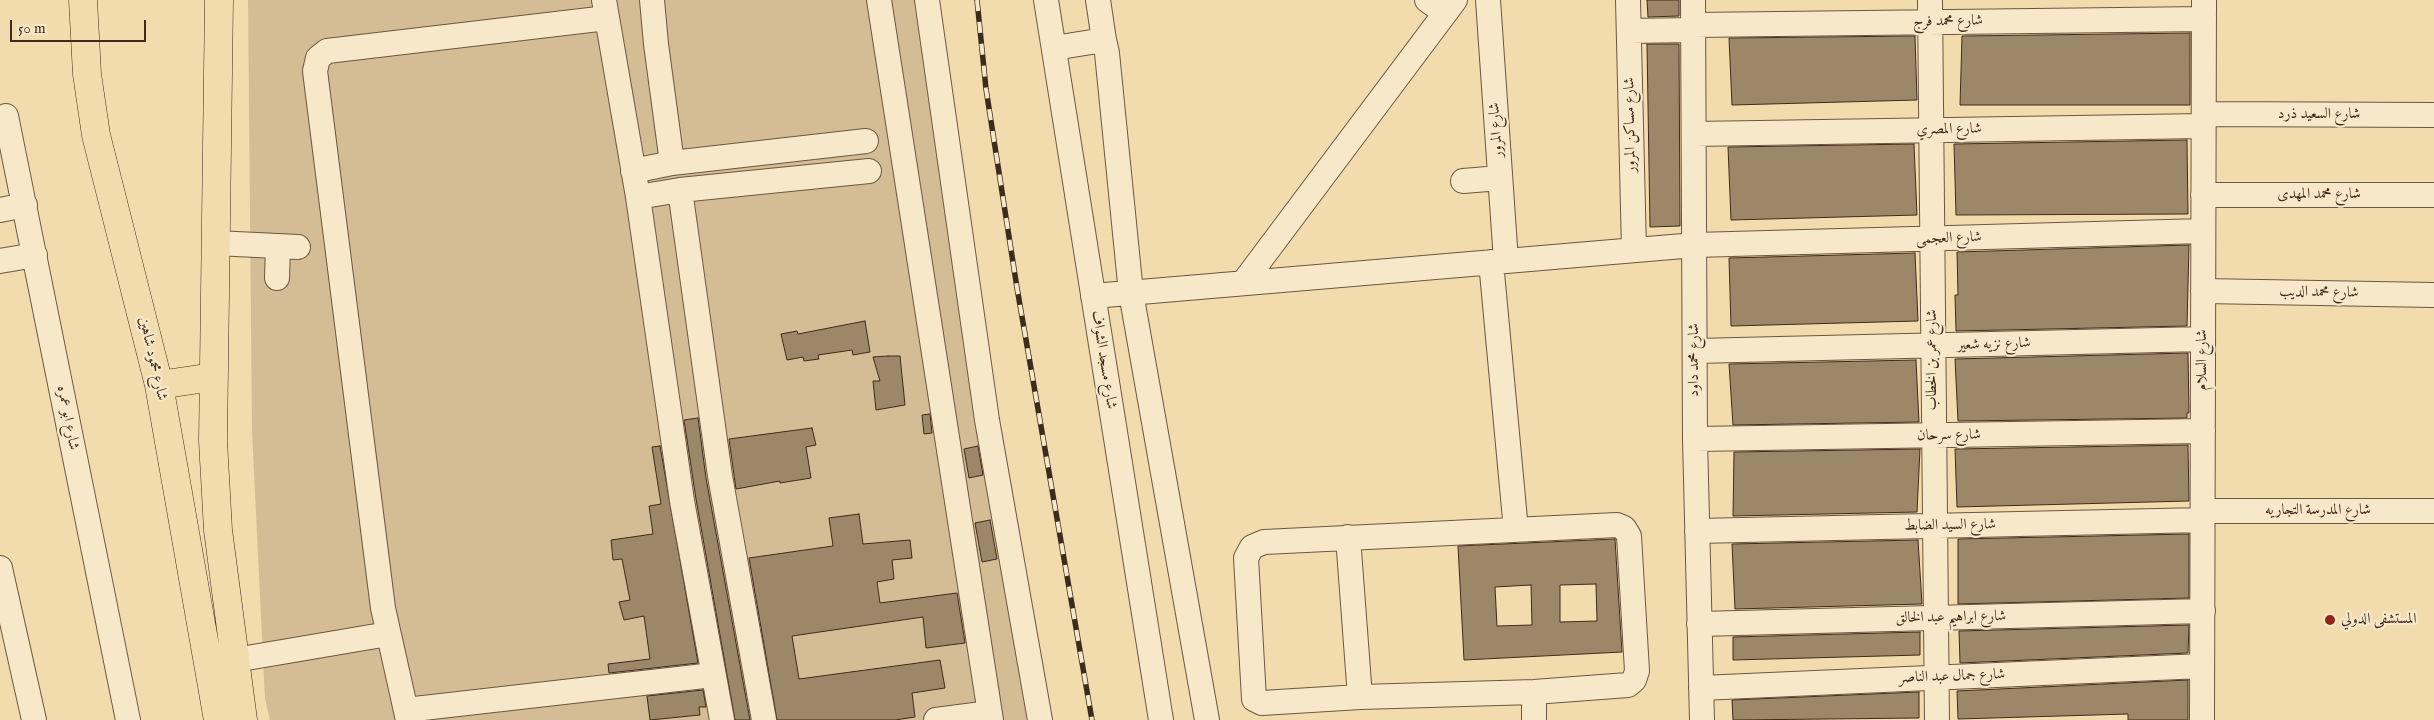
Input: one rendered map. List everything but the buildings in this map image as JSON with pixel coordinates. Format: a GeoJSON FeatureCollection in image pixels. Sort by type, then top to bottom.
{"type":"FeatureCollection","features":[{"type":"Feature","properties":{"kind":"main road","name":"شارع محمود شاهين"},"geometry":{"type":"LineString","coordinates":[[83,0],[87,74],[96,135],[159,385],[218,720]]}},
{"type":"Feature","properties":{"kind":"main road"},"geometry":{"type":"LineString","coordinates":[[219,0],[213,441],[218,521],[243,720]]}},
{"type":"Feature","properties":{"kind":"main road"},"geometry":{"type":"LineString","coordinates":[[159,385],[213,377]]}},
{"type":"Feature","properties":{"kind":"street"},"geometry":{"type":"LineString","coordinates":[[652,0],[672,163]]}},
{"type":"Feature","properties":{"kind":"street"},"geometry":{"type":"LineString","coordinates":[[879,0],[990,716],[936,720]]}},
{"type":"Feature","properties":{"kind":"street"},"geometry":{"type":"LineString","coordinates":[[927,0],[987,420],[1040,720]]}},
{"type":"Feature","properties":{"kind":"street","name":"شارع مسجد الشواف"},"geometry":{"type":"LineString","coordinates":[[1046,0],[1161,720]]}},
{"type":"Feature","properties":{"kind":"street"},"geometry":{"type":"LineString","coordinates":[[1098,0],[1107,53],[1131,293],[1207,720]]}},
{"type":"Feature","properties":{"kind":"street","name":"شارع المرور"},"geometry":{"type":"LineString","coordinates":[[1488,0],[1500,178],[1498,262],[1516,530]]}},
{"type":"Feature","properties":{"kind":"street","name":"شارع مساكن المرور"},"geometry":{"type":"LineString","coordinates":[[1628,0],[1634,250]]}},
{"type":"Feature","properties":{"kind":"street","name":"شارع محمد داود"},"geometry":{"type":"LineString","coordinates":[[1693,0],[1695,439],[1702,720]]}},
{"type":"Feature","properties":{"kind":"street"},"geometry":{"type":"LineString","coordinates":[[1243,284],[1442,4]]}},
{"type":"Feature","properties":{"kind":"street"},"geometry":{"type":"LineString","coordinates":[[713,674],[407,715],[382,608],[315,71],[318,58],[327,51],[605,9],[638,197],[682,501],[722,720]]}},
{"type":"Feature","properties":{"kind":"street","name":"شارع محمد فرج"},"geometry":{"type":"LineString","coordinates":[[1629,31],[1930,11],[2204,10]]}},
{"type":"Feature","properties":{"kind":"street","name":"شارع السلام"},"geometry":{"type":"LineString","coordinates":[[2202,720],[2204,10]]}},
{"type":"Feature","properties":{"kind":"street","name":"شارع عمر بن الخطاب"},"geometry":{"type":"LineString","coordinates":[[1930,11],[1937,720]]}},
{"type":"Feature","properties":{"kind":"street"},"geometry":{"type":"LineString","coordinates":[[1054,48],[1104,40]]}},
{"type":"Feature","properties":{"kind":"street","name":"شارع السعيد ذرد"},"geometry":{"type":"LineString","coordinates":[[2203,120],[2434,115]]}},
{"type":"Feature","properties":{"kind":"street","name":"شارع ابو عمره"},"geometry":{"type":"LineString","coordinates":[[6,116],[128,720]]}},
{"type":"Feature","properties":{"kind":"street","name":"شارع المصري"},"geometry":{"type":"LineString","coordinates":[[1694,134],[1931,130],[2203,120]]}},
{"type":"Feature","properties":{"kind":"street"},"geometry":{"type":"LineString","coordinates":[[633,171],[672,163],[866,141]]}},
{"type":"Feature","properties":{"kind":"street"},"geometry":{"type":"LineString","coordinates":[[638,197],[680,190],[869,171]]}},
{"type":"Feature","properties":{"kind":"street"},"geometry":{"type":"LineString","coordinates":[[1463,181],[1500,178]]}},
{"type":"Feature","properties":{"kind":"street"},"geometry":{"type":"LineString","coordinates":[[680,190],[720,476],[764,720]]}},
{"type":"Feature","properties":{"kind":"street","name":"شارع محمد المهدى"},"geometry":{"type":"LineString","coordinates":[[2203,195],[2434,196]]}},
{"type":"Feature","properties":{"kind":"street"},"geometry":{"type":"LineString","coordinates":[[0,210],[25,205]]}},
{"type":"Feature","properties":{"kind":"street","name":"شارع العجمى"},"geometry":{"type":"LineString","coordinates":[[1093,296],[1695,245],[1932,240],[2203,231]]}},
{"type":"Feature","properties":{"kind":"street"},"geometry":{"type":"LineString","coordinates":[[215,243],[288,246],[277,278]]}},
{"type":"Feature","properties":{"kind":"street"},"geometry":{"type":"LineString","coordinates":[[0,261],[35,255]]}},
{"type":"Feature","properties":{"kind":"street","name":"شارع محمد الديب"},"geometry":{"type":"LineString","coordinates":[[2203,291],[2434,295]]}},
{"type":"Feature","properties":{"kind":"street","name":"شارع نزيه شعير"},"geometry":{"type":"LineString","coordinates":[[1695,351],[2203,339]]}},
{"type":"Feature","properties":{"kind":"street","name":"شارع سرحان"},"geometry":{"type":"LineString","coordinates":[[1695,439],[2203,431]]}},
{"type":"Feature","properties":{"kind":"street","name":"شارع المدرسة التجاريه"},"geometry":{"type":"LineString","coordinates":[[2203,515],[2434,511]]}},
{"type":"Feature","properties":{"kind":"street","name":"شارع السيد الضابط"},"geometry":{"type":"LineString","coordinates":[[1697,531],[1935,526],[2203,515]]}},
{"type":"Feature","properties":{"kind":"street"},"geometry":{"type":"LineString","coordinates":[[1617,525],[1624,528],[1629,536],[1637,671],[1634,680],[1628,685],[1534,692],[1360,697],[1262,703],[1254,699],[1246,558],[1252,547],[1264,542],[1348,537],[1617,525]]}},
{"type":"Feature","properties":{"kind":"street"},"geometry":{"type":"LineString","coordinates":[[1348,537],[1360,697]]}},
{"type":"Feature","properties":{"kind":"street"},"geometry":{"type":"LineString","coordinates":[[0,568],[34,720]]}},
{"type":"Feature","properties":{"kind":"street","name":"شارع ابراهيم عبد الخالق"},"geometry":{"type":"LineString","coordinates":[[1699,624],[2202,611]]}},
{"type":"Feature","properties":{"kind":"street"},"geometry":{"type":"LineString","coordinates":[[235,660],[388,634]]}},
{"type":"Feature","properties":{"kind":"street","name":"شارع جمال عبد الناصر"},"geometry":{"type":"LineString","coordinates":[[1701,688],[2202,666]]}},
{"type":"Feature","properties":{"kind":"street"},"geometry":{"type":"LineString","coordinates":[[1534,692],[1534,720]]}},
{"type":"Feature","properties":{"kind":"shaded area"},"geometry":{"type":"Polygon","coordinates":[[[248,0],[915,0],[1040,720],[270,720],[265,699],[252,431],[248,0]]]}},
{"type":"Feature","properties":{"kind":"railway"},"geometry":{"type":"LineString","coordinates":[[977,0],[986,89],[1017,288],[1092,720]]}},
{"type":"Feature","properties":{"kind":"place","name":"المستشفى الدولي"},"geometry":{"type":"Point","coordinates":[2330,620]}}]}
